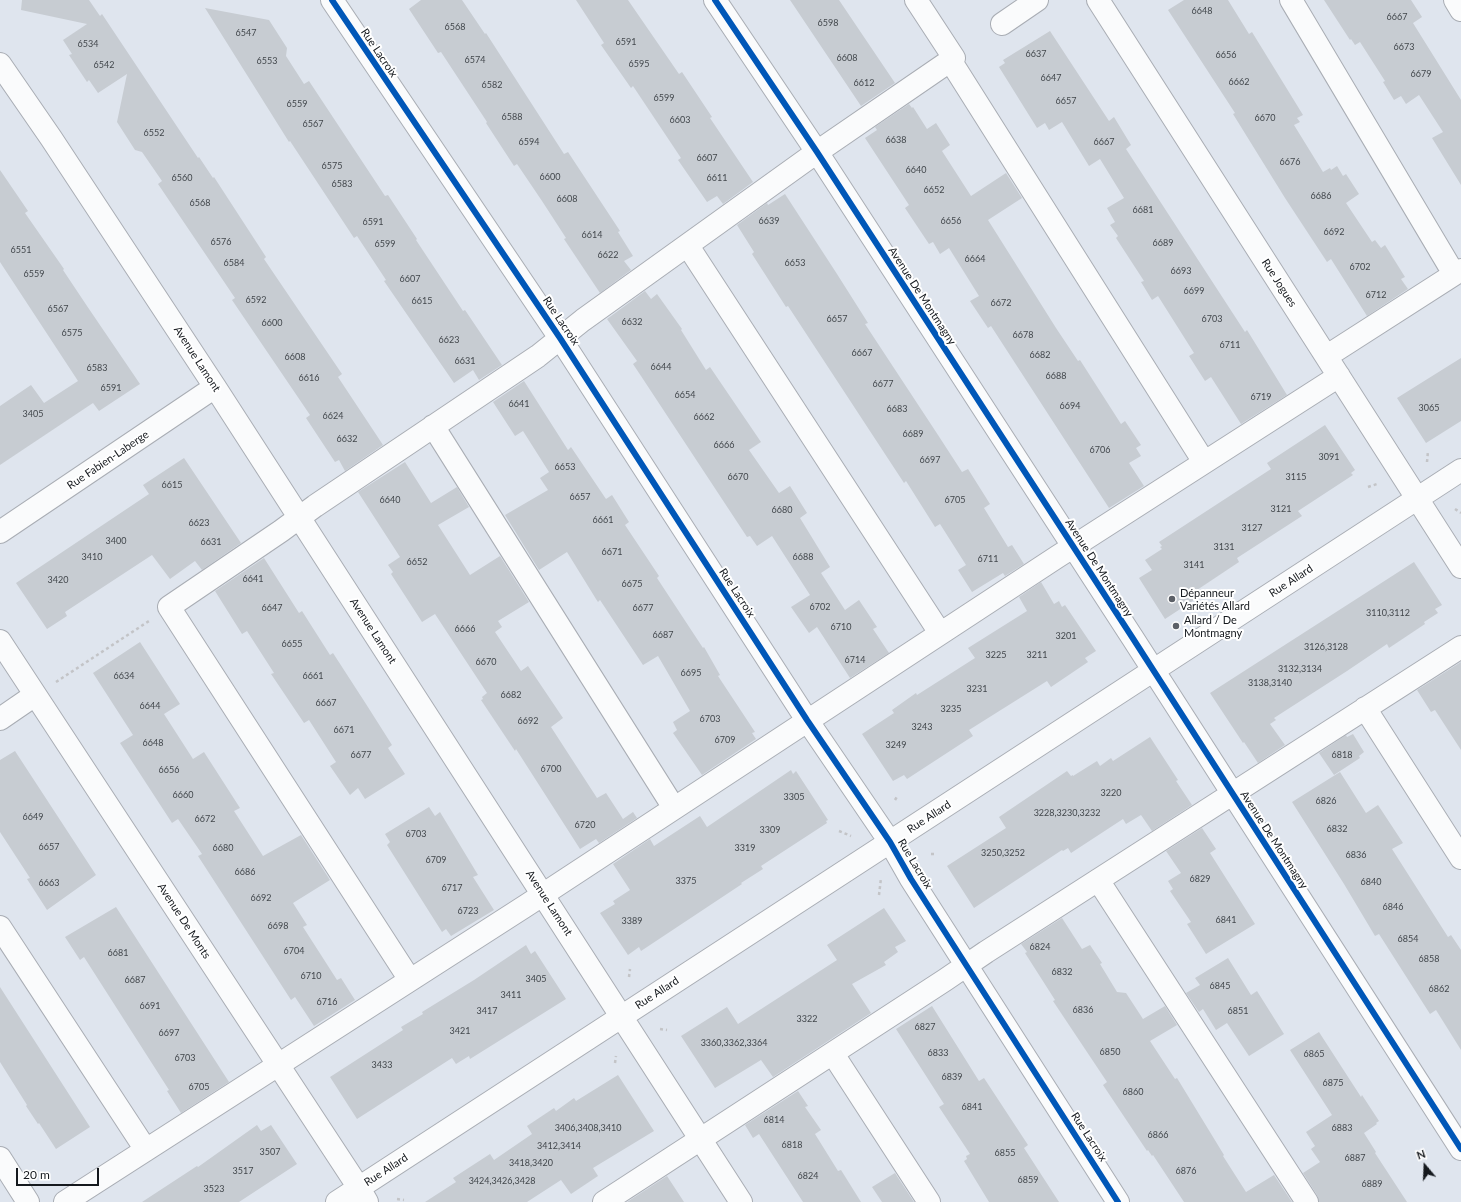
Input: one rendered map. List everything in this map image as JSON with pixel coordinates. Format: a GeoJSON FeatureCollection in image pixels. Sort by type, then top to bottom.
{"type":"FeatureCollection","features":[{"type":"Feature","properties":{"kind":"street","name":"Rue Lacroix"},"geometry":{"type":"LineString","coordinates":[[332,0],[560,338],[807,720],[890,842],[911,880],[1118,1202]]}},
{"type":"Feature","properties":{"kind":"street","name":"Avenue De Montmagny"},"geometry":{"type":"LineString","coordinates":[[715,0],[817,152],[1461,1149]]}},
{"type":"Feature","properties":{"kind":"street"},"geometry":{"type":"LineString","coordinates":[[410,980],[170,607],[433,426],[538,356],[583,320],[817,152],[954,58],[916,0]]}},
{"type":"Feature","properties":{"kind":"street"},"geometry":{"type":"LineString","coordinates":[[1002,24],[1037,0]]}},
{"type":"Feature","properties":{"kind":"street","name":"Rue Jogues"},"geometry":{"type":"LineString","coordinates":[[1098,0],[1461,567]]}},
{"type":"Feature","properties":{"kind":"street"},"geometry":{"type":"LineString","coordinates":[[1291,0],[1458,272],[1326,356]]}},
{"type":"Feature","properties":{"kind":"street"},"geometry":{"type":"LineString","coordinates":[[1455,0],[1461,10]]}},
{"type":"Feature","properties":{"kind":"street"},"geometry":{"type":"LineString","coordinates":[[950,60],[1204,462]]}},
{"type":"Feature","properties":{"kind":"street","name":"Avenue Lamont"},"geometry":{"type":"LineString","coordinates":[[0,64],[51,138],[300,517],[741,1202]]}},
{"type":"Feature","properties":{"kind":"street"},"geometry":{"type":"LineString","coordinates":[[688,246],[940,633]]}},
{"type":"Feature","properties":{"kind":"street"},"geometry":{"type":"LineString","coordinates":[[65,1202],[543,894],[940,633],[1339,376]]}},
{"type":"Feature","properties":{"kind":"street","name":"Rue Fabien-Laberge"},"geometry":{"type":"LineString","coordinates":[[0,532],[215,387]]}},
{"type":"Feature","properties":{"kind":"street"},"geometry":{"type":"LineString","coordinates":[[433,426],[674,808]]}},
{"type":"Feature","properties":{"kind":"street","name":"Rue Allard"},"geometry":{"type":"LineString","coordinates":[[337,1202],[363,1195],[622,1017],[1461,470]]}},
{"type":"Feature","properties":{"kind":"street","name":"Avenue De Monts"},"geometry":{"type":"LineString","coordinates":[[0,641],[363,1195]]}},
{"type":"Feature","properties":{"kind":"street"},"geometry":{"type":"LineString","coordinates":[[604,1202],[1232,793],[1461,647]]}},
{"type":"Feature","properties":{"kind":"street"},"geometry":{"type":"LineString","coordinates":[[0,719],[35,695]]}},
{"type":"Feature","properties":{"kind":"street"},"geometry":{"type":"LineString","coordinates":[[1365,708],[1461,858]]}},
{"type":"Feature","properties":{"kind":"street"},"geometry":{"type":"LineString","coordinates":[[1098,880],[1307,1202]]}},
{"type":"Feature","properties":{"kind":"street"},"geometry":{"type":"LineString","coordinates":[[0,927],[146,1150]]}},
{"type":"Feature","properties":{"kind":"street"},"geometry":{"type":"LineString","coordinates":[[833,1054],[929,1202]]}},
{"type":"Feature","properties":{"kind":"street"},"geometry":{"type":"LineString","coordinates":[[0,1158],[28,1202]]}},
{"type":"Feature","properties":{"kind":"path"},"geometry":{"type":"LineString","coordinates":[[1427,467],[1428,451]]}},
{"type":"Feature","properties":{"kind":"path"},"geometry":{"type":"LineString","coordinates":[[1368,487],[1381,483]]}},
{"type":"Feature","properties":{"kind":"path"},"geometry":{"type":"LineString","coordinates":[[35,695],[170,607]]}},
{"type":"Feature","properties":{"kind":"path"},"geometry":{"type":"LineString","coordinates":[[895,800],[898,795]]}},
{"type":"Feature","properties":{"kind":"path"},"geometry":{"type":"LineString","coordinates":[[839,831],[857,838]]}},
{"type":"Feature","properties":{"kind":"path"},"geometry":{"type":"LineString","coordinates":[[879,895],[881,875]]}},
{"type":"Feature","properties":{"kind":"path"},"geometry":{"type":"LineString","coordinates":[[629,977],[630,969]]}},
{"type":"Feature","properties":{"kind":"path"},"geometry":{"type":"LineString","coordinates":[[660,1029],[667,1030]]}},
{"type":"Feature","properties":{"kind":"path"},"geometry":{"type":"LineString","coordinates":[[615,1063],[616,1056]]}},
{"type":"Feature","properties":{"kind":"path"},"geometry":{"type":"LineString","coordinates":[[397,1199],[404,1200]]}},
{"type":"Feature","properties":{"kind":"building"},"geometry":{"type":"Polygon","coordinates":[[[22,0],[89,0],[100,16],[102,14],[198,158],[199,157],[213,178],[214,177],[266,257],[264,259],[342,374],[338,377],[383,445],[345,471],[339,460],[335,462],[306,418],[310,415],[232,300],[235,298],[158,184],[162,181],[142,152],[135,150],[117,122],[127,74],[98,93],[89,80],[87,82],[69,55],[72,54],[63,40],[87,24],[21,10],[22,0]]]}},
{"type":"Feature","properties":{"kind":"building"},"geometry":{"type":"Polygon","coordinates":[[[421,0],[462,0],[485,34],[486,33],[564,154],[568,152],[620,231],[618,232],[633,256],[624,261],[631,270],[600,293],[564,239],[566,238],[542,201],[517,164],[514,166],[441,52],[438,53],[409,9],[421,0]]]}},
{"type":"Feature","properties":{"kind":"building"},"geometry":{"type":"Polygon","coordinates":[[[576,0],[628,0],[679,74],[682,72],[712,117],[710,118],[753,182],[723,204],[717,196],[707,202],[678,160],[681,158],[633,86],[631,88],[601,45],[604,43],[576,0]]]}},
{"type":"Feature","properties":{"kind":"building"},"geometry":{"type":"Polygon","coordinates":[[[790,0],[839,0],[895,83],[861,106],[790,0]]]}},
{"type":"Feature","properties":{"kind":"building"},"geometry":{"type":"Polygon","coordinates":[[[1184,0],[1228,0],[1249,34],[1252,32],[1303,115],[1297,118],[1300,122],[1294,125],[1323,172],[1330,168],[1331,170],[1337,166],[1343,176],[1346,174],[1359,194],[1346,203],[1372,242],[1375,240],[1381,248],[1385,245],[1405,277],[1401,279],[1408,289],[1367,316],[1331,259],[1327,262],[1285,198],[1233,114],[1235,113],[1168,10],[1184,0]]]}},
{"type":"Feature","properties":{"kind":"building"},"geometry":{"type":"Polygon","coordinates":[[[1324,0],[1411,0],[1422,17],[1413,23],[1461,100],[1461,185],[1432,138],[1443,132],[1419,95],[1406,104],[1401,96],[1394,100],[1383,82],[1385,81],[1360,42],[1355,45],[1351,39],[1350,40],[1324,0]]]}},
{"type":"Feature","properties":{"kind":"building"},"geometry":{"type":"Polygon","coordinates":[[[205,8],[269,20],[287,48],[286,56],[304,84],[309,81],[385,196],[388,195],[463,311],[465,310],[502,365],[479,380],[473,370],[454,383],[384,281],[386,280],[357,236],[354,238],[290,141],[289,142],[205,8]]]}},
{"type":"Feature","properties":{"kind":"building"},"geometry":{"type":"Polygon","coordinates":[[[1050,31],[1109,121],[1114,117],[1131,145],[1126,149],[1245,332],[1247,330],[1287,395],[1241,424],[1211,377],[1205,381],[1189,356],[1194,353],[1158,296],[1152,300],[1141,282],[1144,281],[1116,238],[1118,236],[1110,225],[1115,222],[1107,208],[1124,198],[1100,159],[1089,166],[1062,122],[1049,130],[1045,123],[1037,128],[999,67],[1005,63],[1003,60],[1050,31]]]}},
{"type":"Feature","properties":{"kind":"building"},"geometry":{"type":"Polygon","coordinates":[[[909,104],[912,108],[913,107],[927,129],[936,123],[950,145],[942,151],[971,196],[1006,173],[1022,198],[988,220],[1078,361],[1080,360],[1121,424],[1125,421],[1141,445],[1136,448],[1141,456],[1129,463],[1144,486],[1109,508],[991,326],[988,328],[970,301],[979,296],[949,248],[940,254],[933,242],[929,244],[905,208],[909,205],[865,138],[877,130],[875,127],[909,104]]]}},
{"type":"Feature","properties":{"kind":"building"},"geometry":{"type":"Polygon","coordinates":[[[0,170],[28,211],[25,213],[140,384],[99,411],[93,403],[0,465],[0,406],[31,385],[44,403],[78,381],[0,262],[0,170]]]}},
{"type":"Feature","properties":{"kind":"building"},"geometry":{"type":"Polygon","coordinates":[[[785,194],[868,323],[865,324],[962,472],[968,469],[990,504],[984,508],[1008,547],[1012,545],[1024,564],[1005,576],[1003,573],[972,592],[958,570],[966,565],[940,524],[935,527],[906,481],[904,483],[788,306],[786,307],[752,254],[754,252],[737,225],[767,203],[768,205],[785,194]]]}},
{"type":"Feature","properties":{"kind":"building"},"geometry":{"type":"Polygon","coordinates":[[[645,291],[651,299],[657,294],[682,329],[681,330],[706,370],[710,367],[761,442],[749,450],[779,493],[790,486],[807,513],[800,518],[830,567],[821,573],[845,610],[859,600],[877,627],[873,629],[889,653],[850,678],[817,627],[809,633],[791,607],[810,595],[772,536],[757,546],[750,536],[747,537],[633,364],[637,361],[607,319],[645,291]]]}},
{"type":"Feature","properties":{"kind":"building"},"geometry":{"type":"Polygon","coordinates":[[[1461,358],[1461,421],[1426,443],[1397,398],[1461,358]]]}},
{"type":"Feature","properties":{"kind":"building"},"geometry":{"type":"Polygon","coordinates":[[[524,381],[568,450],[571,447],[606,499],[612,495],[629,522],[625,525],[659,576],[657,578],[703,648],[704,647],[720,675],[718,676],[755,732],[752,733],[756,739],[702,775],[673,733],[677,730],[673,722],[690,711],[658,656],[643,665],[600,600],[598,602],[567,552],[539,570],[505,515],[548,490],[540,478],[549,472],[523,431],[515,436],[493,402],[524,381]]]}},
{"type":"Feature","properties":{"kind":"building"},"geometry":{"type":"Polygon","coordinates":[[[1325,425],[1355,470],[1351,473],[1353,475],[1298,511],[1302,516],[1237,558],[1239,562],[1191,594],[1194,600],[1165,619],[1139,578],[1152,570],[1145,560],[1162,549],[1159,542],[1271,469],[1267,463],[1325,425]]]}},
{"type":"Feature","properties":{"kind":"building"},"geometry":{"type":"Polygon","coordinates":[[[184,458],[241,543],[202,570],[195,561],[170,579],[152,555],[65,612],[67,616],[47,629],[16,583],[149,494],[143,485],[184,458]]]}},
{"type":"Feature","properties":{"kind":"building"},"geometry":{"type":"Polygon","coordinates":[[[405,462],[431,503],[457,487],[469,507],[438,525],[470,575],[500,556],[529,602],[498,621],[502,627],[495,632],[521,671],[528,666],[563,718],[551,727],[597,798],[606,793],[623,819],[633,812],[637,818],[599,843],[596,839],[580,849],[516,749],[515,751],[481,700],[487,693],[435,614],[422,622],[391,574],[393,572],[388,565],[400,557],[358,492],[405,462]]]}},
{"type":"Feature","properties":{"kind":"building"},"geometry":{"type":"Polygon","coordinates":[[[264,558],[299,613],[302,611],[330,655],[333,653],[392,745],[388,748],[405,774],[365,799],[358,788],[350,795],[330,766],[336,762],[309,720],[304,723],[271,674],[274,673],[247,631],[242,634],[215,591],[264,558]]]}},
{"type":"Feature","properties":{"kind":"building"},"geometry":{"type":"Polygon","coordinates":[[[1414,562],[1442,605],[1435,609],[1438,613],[1424,622],[1425,624],[1389,648],[1387,644],[1274,718],[1276,720],[1270,724],[1285,745],[1258,763],[1210,693],[1414,562]]]}},
{"type":"Feature","properties":{"kind":"building"},"geometry":{"type":"Polygon","coordinates":[[[1041,582],[1054,604],[1059,601],[1062,607],[1065,605],[1096,651],[1085,658],[1088,662],[1051,687],[1047,681],[969,730],[973,736],[907,779],[904,775],[893,781],[862,734],[894,713],[892,710],[916,693],[917,695],[975,658],[968,648],[1027,611],[1019,597],[1041,582]]]}},
{"type":"Feature","properties":{"kind":"building"},"geometry":{"type":"Polygon","coordinates":[[[140,642],[180,704],[164,714],[193,759],[204,752],[240,808],[234,811],[263,856],[301,835],[330,880],[293,903],[307,925],[303,927],[337,980],[341,978],[355,1000],[314,1026],[295,997],[291,1000],[198,856],[202,854],[178,819],[172,823],[120,743],[133,735],[93,673],[140,642]]]}},
{"type":"Feature","properties":{"kind":"building"},"geometry":{"type":"Polygon","coordinates":[[[1461,662],[1461,750],[1435,710],[1431,712],[1417,690],[1461,662]]]}},
{"type":"Feature","properties":{"kind":"building"},"geometry":{"type":"Polygon","coordinates":[[[1353,734],[1364,752],[1359,756],[1360,758],[1334,775],[1319,753],[1346,735],[1347,737],[1353,734]]]}},
{"type":"Feature","properties":{"kind":"building"},"geometry":{"type":"Polygon","coordinates":[[[1150,737],[1178,780],[1176,781],[1192,805],[1152,831],[1141,815],[1126,824],[1123,819],[1071,853],[1068,848],[1063,851],[1062,850],[974,908],[947,866],[1006,828],[999,817],[1067,771],[1071,776],[1073,776],[1097,761],[1100,766],[1111,758],[1113,761],[1150,737]]]}},
{"type":"Feature","properties":{"kind":"building"},"geometry":{"type":"Polygon","coordinates":[[[15,751],[96,875],[47,910],[27,879],[30,878],[0,832],[0,760],[15,751]]]}},
{"type":"Feature","properties":{"kind":"building"},"geometry":{"type":"Polygon","coordinates":[[[791,770],[793,774],[796,771],[828,820],[826,821],[827,823],[761,866],[763,869],[741,883],[742,884],[641,951],[639,947],[628,955],[600,913],[615,904],[613,901],[630,890],[613,864],[650,839],[654,846],[700,816],[707,827],[791,770]]]}},
{"type":"Feature","properties":{"kind":"building"},"geometry":{"type":"Polygon","coordinates":[[[1340,772],[1366,813],[1378,805],[1403,843],[1392,849],[1448,937],[1451,935],[1461,950],[1461,1050],[1436,1010],[1430,1014],[1379,934],[1375,936],[1292,802],[1340,772]]]}},
{"type":"Feature","properties":{"kind":"building"},"geometry":{"type":"Polygon","coordinates":[[[429,807],[435,816],[440,812],[478,875],[473,877],[494,910],[451,936],[446,929],[442,932],[387,845],[390,842],[385,834],[429,807]]]}},
{"type":"Feature","properties":{"kind":"building"},"geometry":{"type":"Polygon","coordinates":[[[1202,828],[1216,849],[1210,853],[1255,924],[1206,954],[1187,924],[1191,922],[1170,891],[1173,889],[1168,881],[1181,873],[1166,851],[1202,828]]]}},
{"type":"Feature","properties":{"kind":"building"},"geometry":{"type":"Polygon","coordinates":[[[116,907],[229,1082],[181,1113],[167,1091],[169,1090],[84,957],[80,960],[65,937],[116,907]]]}},
{"type":"Feature","properties":{"kind":"building"},"geometry":{"type":"Polygon","coordinates":[[[884,908],[906,941],[895,947],[898,952],[884,962],[886,965],[852,984],[871,1013],[773,1077],[761,1060],[715,1088],[681,1036],[727,1007],[738,1024],[837,960],[827,945],[884,908]]]}},
{"type":"Feature","properties":{"kind":"building"},"geometry":{"type":"Polygon","coordinates":[[[1062,918],[1082,949],[1090,945],[1102,963],[1100,964],[1117,992],[1126,993],[1143,1019],[1165,1006],[1177,1025],[1150,1041],[1175,1079],[1177,1078],[1246,1192],[1274,1175],[1292,1202],[1184,1202],[1153,1155],[1152,1156],[1148,1150],[1147,1151],[1103,1085],[1107,1082],[1053,1001],[1055,1000],[1025,953],[1027,952],[1021,944],[1062,918]]]}},
{"type":"Feature","properties":{"kind":"building"},"geometry":{"type":"Polygon","coordinates":[[[526,945],[531,954],[535,951],[566,999],[470,1059],[469,1056],[456,1064],[452,1058],[357,1119],[330,1077],[403,1030],[401,1027],[423,1014],[422,1012],[474,980],[526,945]]]}},
{"type":"Feature","properties":{"kind":"building"},"geometry":{"type":"Polygon","coordinates":[[[1228,958],[1251,995],[1257,991],[1284,1034],[1249,1056],[1227,1023],[1216,1030],[1203,1009],[1199,1012],[1186,993],[1200,985],[1195,978],[1228,958]]]}},
{"type":"Feature","properties":{"kind":"building"},"geometry":{"type":"Polygon","coordinates":[[[0,987],[90,1127],[56,1149],[26,1106],[27,1105],[0,1062],[0,987]]]}},
{"type":"Feature","properties":{"kind":"building"},"geometry":{"type":"Polygon","coordinates":[[[932,1006],[979,1081],[984,1078],[1028,1145],[1024,1148],[1059,1202],[989,1202],[964,1161],[967,1159],[966,1156],[970,1154],[939,1107],[944,1104],[896,1029],[932,1006]]]}},
{"type":"Feature","properties":{"kind":"building"},"geometry":{"type":"Polygon","coordinates":[[[1319,1032],[1361,1097],[1362,1095],[1379,1121],[1364,1133],[1376,1152],[1375,1153],[1407,1202],[1319,1202],[1317,1195],[1303,1173],[1320,1162],[1311,1149],[1315,1146],[1306,1132],[1332,1115],[1290,1050],[1319,1032]]]}},
{"type":"Feature","properties":{"kind":"building"},"geometry":{"type":"Polygon","coordinates":[[[618,1075],[654,1131],[593,1168],[598,1176],[571,1194],[561,1180],[527,1202],[425,1202],[456,1182],[453,1178],[490,1154],[494,1160],[532,1134],[527,1126],[554,1108],[556,1111],[574,1098],[576,1101],[618,1075]]]}},
{"type":"Feature","properties":{"kind":"building"},"geometry":{"type":"Polygon","coordinates":[[[798,1091],[808,1106],[805,1107],[821,1130],[815,1134],[838,1171],[841,1170],[861,1202],[803,1202],[759,1134],[753,1138],[745,1125],[798,1091]]]}},
{"type":"Feature","properties":{"kind":"building"},"geometry":{"type":"Polygon","coordinates":[[[257,1125],[261,1131],[271,1125],[297,1164],[239,1202],[142,1202],[197,1166],[198,1167],[257,1125]]]}},
{"type":"Feature","properties":{"kind":"building"},"geometry":{"type":"Polygon","coordinates":[[[895,1173],[914,1202],[882,1202],[872,1187],[895,1173]]]}},
{"type":"Feature","properties":{"kind":"building"},"geometry":{"type":"Polygon","coordinates":[[[667,1176],[684,1202],[627,1202],[667,1176]]]}},
{"type":"Feature","properties":{"kind":"cycle path"},"geometry":{"type":"LineString","coordinates":[[332,0],[560,338],[807,720],[890,842],[911,879],[1118,1202]]}},
{"type":"Feature","properties":{"kind":"cycle path"},"geometry":{"type":"LineString","coordinates":[[715,0],[817,152],[1132,637],[1461,1149]]}},
{"type":"Feature","properties":{"kind":"place","name":"Dépanneur Variétés Allard"},"geometry":{"type":"Point","coordinates":[1172,599]}},
{"type":"Feature","properties":{"kind":"place","name":"Allard / De Montmagny"},"geometry":{"type":"Point","coordinates":[1176,626]}}]}
